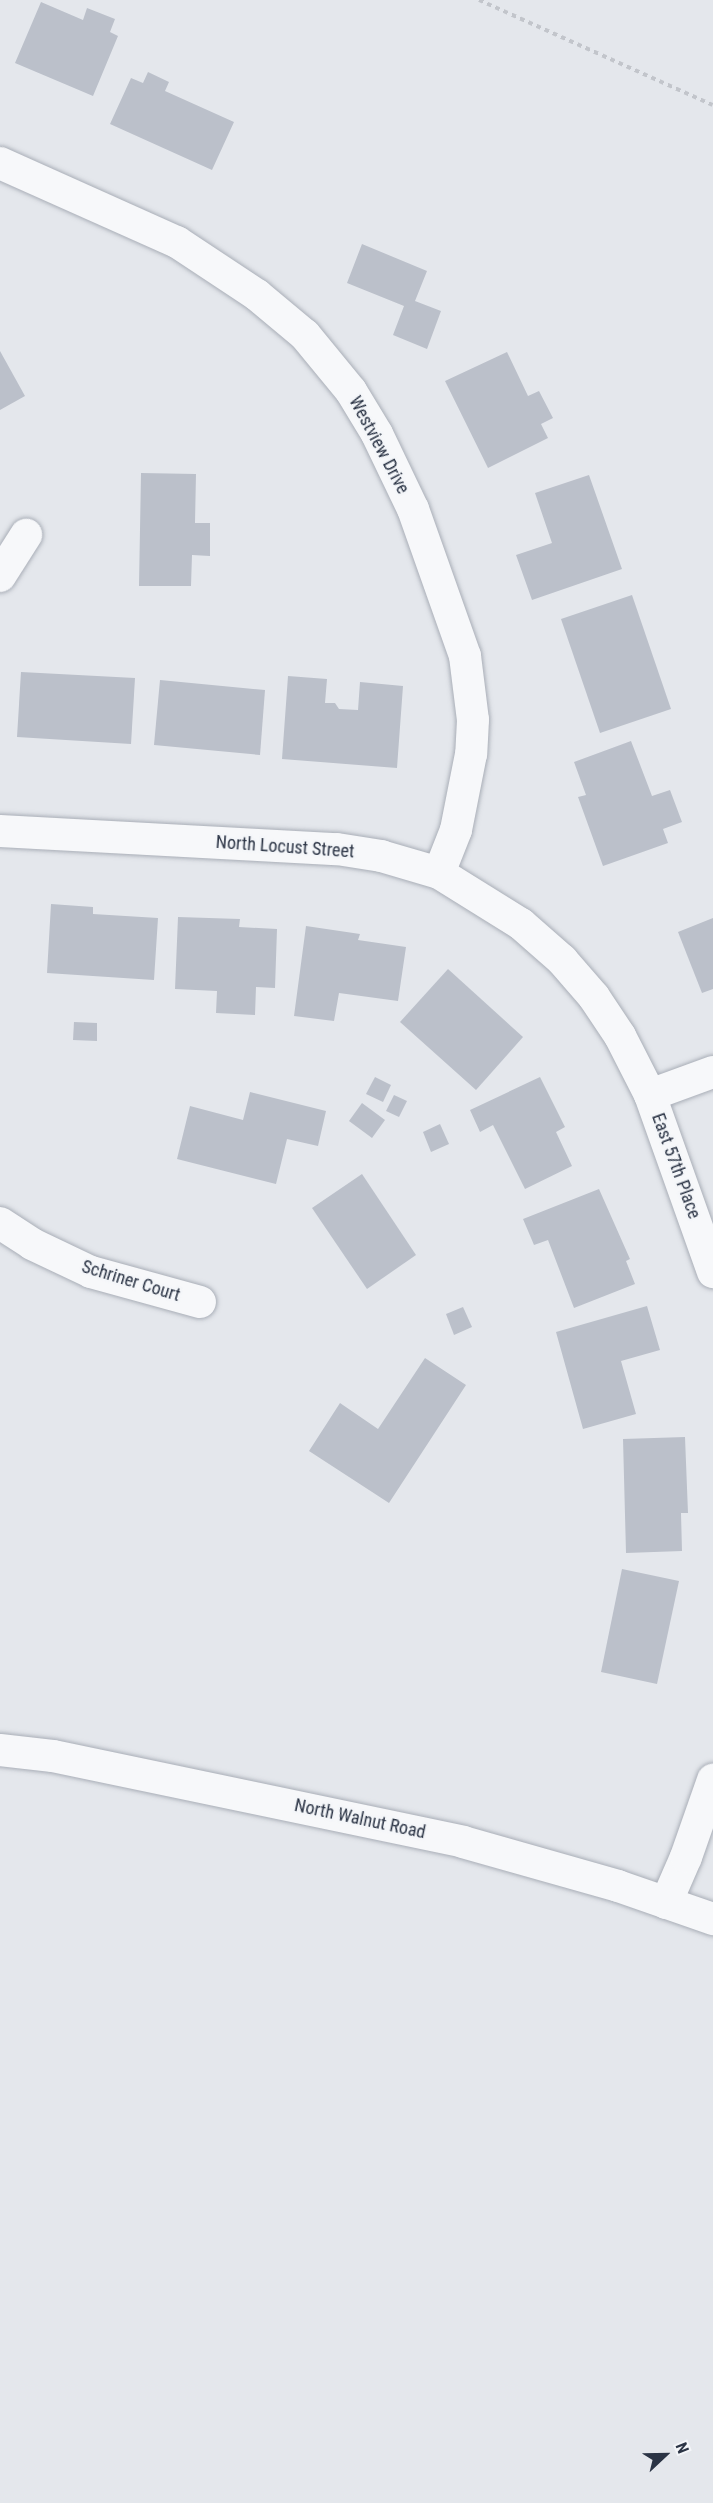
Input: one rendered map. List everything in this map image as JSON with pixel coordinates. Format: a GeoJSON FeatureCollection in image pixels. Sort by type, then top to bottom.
{"type":"FeatureCollection","features":[{"type":"Feature","properties":{"kind":"street","name":"Westview Drive"},"geometry":{"type":"LineString","coordinates":[[0,163],[177,242],[257,295],[304,335],[351,391],[376,434],[413,509],[465,656],[473,720],[471,754],[456,830],[439,873]]}},
{"type":"Feature","properties":{"kind":"street"},"geometry":{"type":"LineString","coordinates":[[0,576],[26,535]]}},
{"type":"Feature","properties":{"kind":"street","name":"North Locust Street"},"geometry":{"type":"LineString","coordinates":[[0,831],[337,849],[381,856],[439,873],[521,924],[562,960],[594,997],[620,1036],[650,1095]]}},
{"type":"Feature","properties":{"kind":"street"},"geometry":{"type":"LineString","coordinates":[[650,1095],[713,1072]]}},
{"type":"Feature","properties":{"kind":"street","name":"East 57th Place"},"geometry":{"type":"LineString","coordinates":[[650,1095],[713,1272]]}},
{"type":"Feature","properties":{"kind":"street","name":"Schriner Court"},"geometry":{"type":"LineString","coordinates":[[0,1223],[32,1244],[91,1272],[200,1302]]}},
{"type":"Feature","properties":{"kind":"street","name":"North Walnut Road"},"geometry":{"type":"LineString","coordinates":[[0,1750],[65,1758],[463,1842],[618,1886],[713,1919]]}},
{"type":"Feature","properties":{"kind":"street"},"geometry":{"type":"LineString","coordinates":[[666,1903],[686,1857],[713,1780]]}},
{"type":"Feature","properties":{"kind":"path"},"geometry":{"type":"LineString","coordinates":[[478,0],[713,105]]}},
{"type":"Feature","properties":{"kind":"building"},"geometry":{"type":"Polygon","coordinates":[[[41,2],[83,20],[87,8],[115,19],[110,32],[118,36],[93,96],[15,63],[41,2]]]}},
{"type":"Feature","properties":{"kind":"building"},"geometry":{"type":"Polygon","coordinates":[[[148,72],[169,82],[165,91],[234,122],[212,170],[110,124],[131,78],[143,83],[148,72]]]}},
{"type":"Feature","properties":{"kind":"building"},"geometry":{"type":"Polygon","coordinates":[[[362,244],[427,271],[415,301],[441,311],[427,349],[393,335],[404,306],[347,283],[362,244]]]}},
{"type":"Feature","properties":{"kind":"building"},"geometry":{"type":"Polygon","coordinates":[[[0,351],[25,396],[0,410],[0,351]]]}},
{"type":"Feature","properties":{"kind":"building"},"geometry":{"type":"Polygon","coordinates":[[[507,352],[528,396],[539,391],[553,418],[541,424],[548,438],[488,468],[445,381],[507,352]]]}},
{"type":"Feature","properties":{"kind":"building"},"geometry":{"type":"Polygon","coordinates":[[[141,473],[196,474],[195,523],[210,523],[210,556],[192,555],[191,586],[139,586],[141,473]]]}},
{"type":"Feature","properties":{"kind":"building"},"geometry":{"type":"Polygon","coordinates":[[[589,475],[622,569],[532,600],[516,555],[552,543],[535,493],[589,475]]]}},
{"type":"Feature","properties":{"kind":"building"},"geometry":{"type":"Polygon","coordinates":[[[632,595],[671,709],[600,733],[561,619],[632,595]]]}},
{"type":"Feature","properties":{"kind":"building"},"geometry":{"type":"Polygon","coordinates":[[[21,672],[135,678],[131,744],[17,737],[21,672]]]}},
{"type":"Feature","properties":{"kind":"building"},"geometry":{"type":"Polygon","coordinates":[[[288,676],[327,679],[325,703],[335,703],[339,709],[358,710],[360,682],[403,686],[397,768],[282,759],[288,676]]]}},
{"type":"Feature","properties":{"kind":"building"},"geometry":{"type":"Polygon","coordinates":[[[160,680],[265,690],[260,755],[154,745],[160,680]]]}},
{"type":"Feature","properties":{"kind":"building"},"geometry":{"type":"Polygon","coordinates":[[[631,741],[652,796],[670,790],[682,822],[663,829],[668,843],[603,866],[578,797],[586,795],[574,762],[631,741]]]}},
{"type":"Feature","properties":{"kind":"building"},"geometry":{"type":"Polygon","coordinates":[[[51,904],[93,907],[93,914],[158,918],[154,980],[47,973],[51,904]]]}},
{"type":"Feature","properties":{"kind":"building"},"geometry":{"type":"Polygon","coordinates":[[[178,917],[240,919],[239,927],[277,929],[275,988],[256,987],[255,1015],[216,1013],[217,991],[175,989],[178,917]]]}},
{"type":"Feature","properties":{"kind":"building"},"geometry":{"type":"Polygon","coordinates":[[[713,918],[713,989],[702,993],[678,932],[713,918]]]}},
{"type":"Feature","properties":{"kind":"building"},"geometry":{"type":"Polygon","coordinates":[[[306,926],[360,934],[358,940],[406,947],[398,1001],[339,993],[334,1021],[294,1016],[306,926]]]}},
{"type":"Feature","properties":{"kind":"building"},"geometry":{"type":"Polygon","coordinates":[[[448,969],[523,1037],[476,1090],[400,1022],[448,969]]]}},
{"type":"Feature","properties":{"kind":"building"},"geometry":{"type":"Polygon","coordinates":[[[74,1022],[97,1023],[97,1041],[73,1040],[74,1022]]]}},
{"type":"Feature","properties":{"kind":"building"},"geometry":{"type":"Polygon","coordinates":[[[375,1077],[391,1085],[383,1102],[366,1094],[375,1077]]]}},
{"type":"Feature","properties":{"kind":"building"},"geometry":{"type":"Polygon","coordinates":[[[540,1077],[565,1127],[556,1132],[572,1166],[525,1189],[493,1125],[480,1132],[470,1110],[540,1077]]]}},
{"type":"Feature","properties":{"kind":"building"},"geometry":{"type":"Polygon","coordinates":[[[250,1092],[326,1111],[318,1146],[287,1139],[276,1184],[177,1159],[190,1106],[243,1120],[250,1092]]]}},
{"type":"Feature","properties":{"kind":"building"},"geometry":{"type":"Polygon","coordinates":[[[394,1095],[407,1101],[399,1117],[386,1111],[394,1095]]]}},
{"type":"Feature","properties":{"kind":"building"},"geometry":{"type":"Polygon","coordinates":[[[362,1103],[385,1120],[372,1138],[349,1121],[362,1103]]]}},
{"type":"Feature","properties":{"kind":"building"},"geometry":{"type":"Polygon","coordinates":[[[440,1124],[449,1144],[431,1152],[423,1132],[440,1124]]]}},
{"type":"Feature","properties":{"kind":"building"},"geometry":{"type":"Polygon","coordinates":[[[362,1174],[416,1255],[367,1289],[312,1208],[362,1174]]]}},
{"type":"Feature","properties":{"kind":"building"},"geometry":{"type":"Polygon","coordinates":[[[599,1189],[630,1259],[626,1261],[635,1284],[574,1308],[548,1240],[534,1245],[523,1219],[599,1189]]]}},
{"type":"Feature","properties":{"kind":"building"},"geometry":{"type":"Polygon","coordinates":[[[647,1306],[660,1350],[621,1361],[636,1414],[583,1429],[556,1332],[647,1306]]]}},
{"type":"Feature","properties":{"kind":"building"},"geometry":{"type":"Polygon","coordinates":[[[463,1307],[472,1327],[454,1335],[446,1314],[463,1307]]]}},
{"type":"Feature","properties":{"kind":"building"},"geometry":{"type":"Polygon","coordinates":[[[425,1358],[466,1385],[389,1503],[309,1451],[340,1403],[378,1429],[425,1358]]]}},
{"type":"Feature","properties":{"kind":"building"},"geometry":{"type":"Polygon","coordinates":[[[685,1437],[688,1513],[681,1513],[682,1551],[626,1553],[623,1439],[685,1437]]]}},
{"type":"Feature","properties":{"kind":"building"},"geometry":{"type":"Polygon","coordinates":[[[622,1569],[679,1581],[657,1684],[601,1672],[622,1569]]]}}]}
